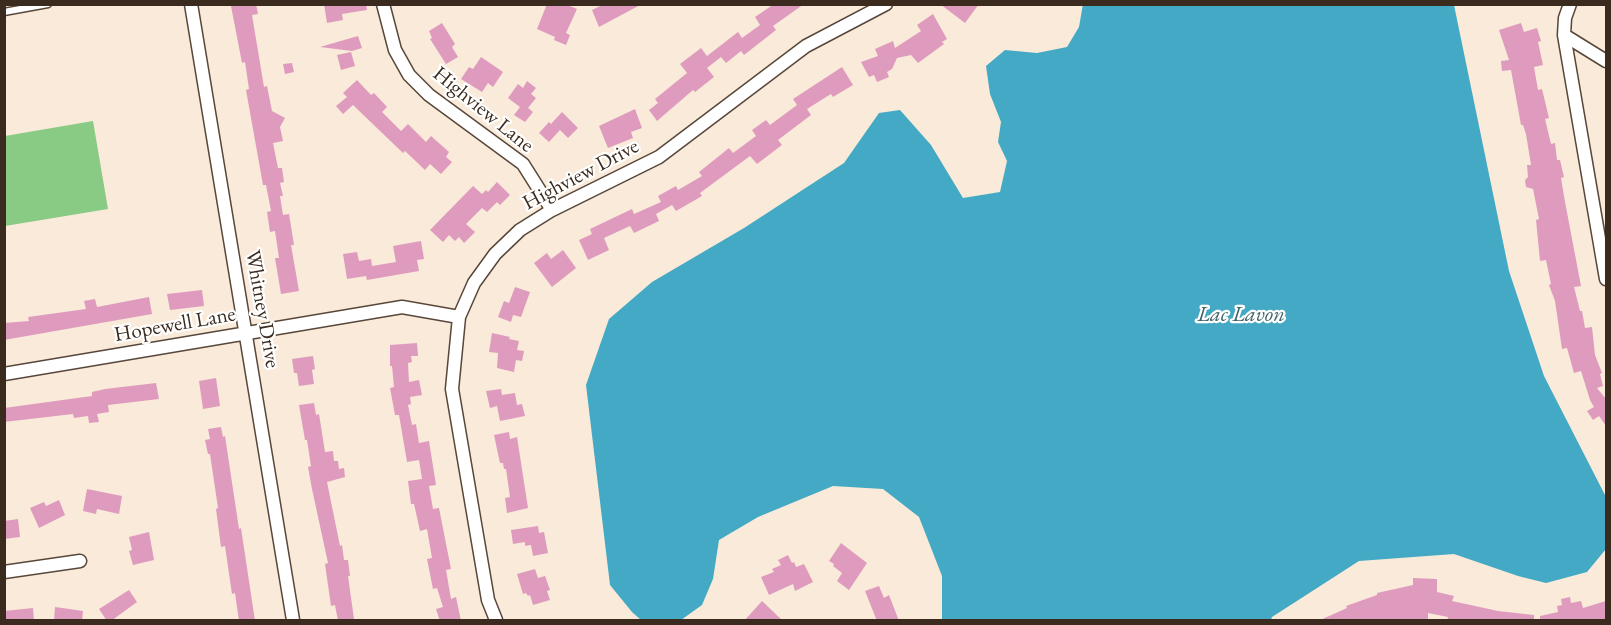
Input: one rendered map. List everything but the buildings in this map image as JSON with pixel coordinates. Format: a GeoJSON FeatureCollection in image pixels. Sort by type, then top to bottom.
{"type":"FeatureCollection","features":[{"type":"Feature","properties":{"kind":"street","name":"Whitney Drive"},"geometry":{"type":"LineString","coordinates":[[191,4],[293,621]]}},
{"type":"Feature","properties":{"kind":"street","name":"Highview Lane"},"geometry":{"type":"LineString","coordinates":[[383,4],[395,50],[409,75],[429,95],[523,164],[552,210]]}},
{"type":"Feature","properties":{"kind":"street","name":"Highview Drive"},"geometry":{"type":"LineString","coordinates":[[496,621],[488,600],[452,389],[459,317],[474,283],[495,254],[520,230],[552,210],[659,157],[806,46],[886,4]]}},
{"type":"Feature","properties":{"kind":"street"},"geometry":{"type":"LineString","coordinates":[[1570,4],[1565,18],[1564,35],[1606,279]]}},
{"type":"Feature","properties":{"kind":"street"},"geometry":{"type":"LineString","coordinates":[[1564,35],[1606,61]]}},
{"type":"Feature","properties":{"kind":"street","name":"Hopewell Lane"},"geometry":{"type":"LineString","coordinates":[[4,374],[402,307],[459,317]]}},
{"type":"Feature","properties":{"kind":"street"},"geometry":{"type":"LineString","coordinates":[[4,572],[80,561]]}},
{"type":"Feature","properties":{"kind":"lane"},"geometry":{"type":"LineString","coordinates":[[4,12],[48,4]]}},
{"type":"Feature","properties":{"kind":"green space"},"geometry":{"type":"Polygon","coordinates":[[[93,121],[108,209],[5,226],[5,136],[93,121]]]}},
{"type":"Feature","properties":{"kind":"water","name":"Lac Lavon"},"geometry":{"type":"Polygon","coordinates":[[[1083,4],[1454,5],[1509,271],[1544,376],[1606,497],[1606,549],[1587,572],[1546,583],[1454,554],[1359,561],[1272,617],[1271,620],[942,620],[942,576],[919,517],[883,489],[833,486],[758,517],[719,540],[713,579],[702,605],[681,620],[641,620],[632,612],[610,585],[586,385],[609,319],[652,282],[744,228],[844,163],[879,113],[900,110],[931,145],[963,198],[1000,192],[1007,161],[998,142],[1001,122],[990,94],[986,66],[1005,50],[1037,53],[1067,47],[1079,27],[1083,4]]]}}]}
